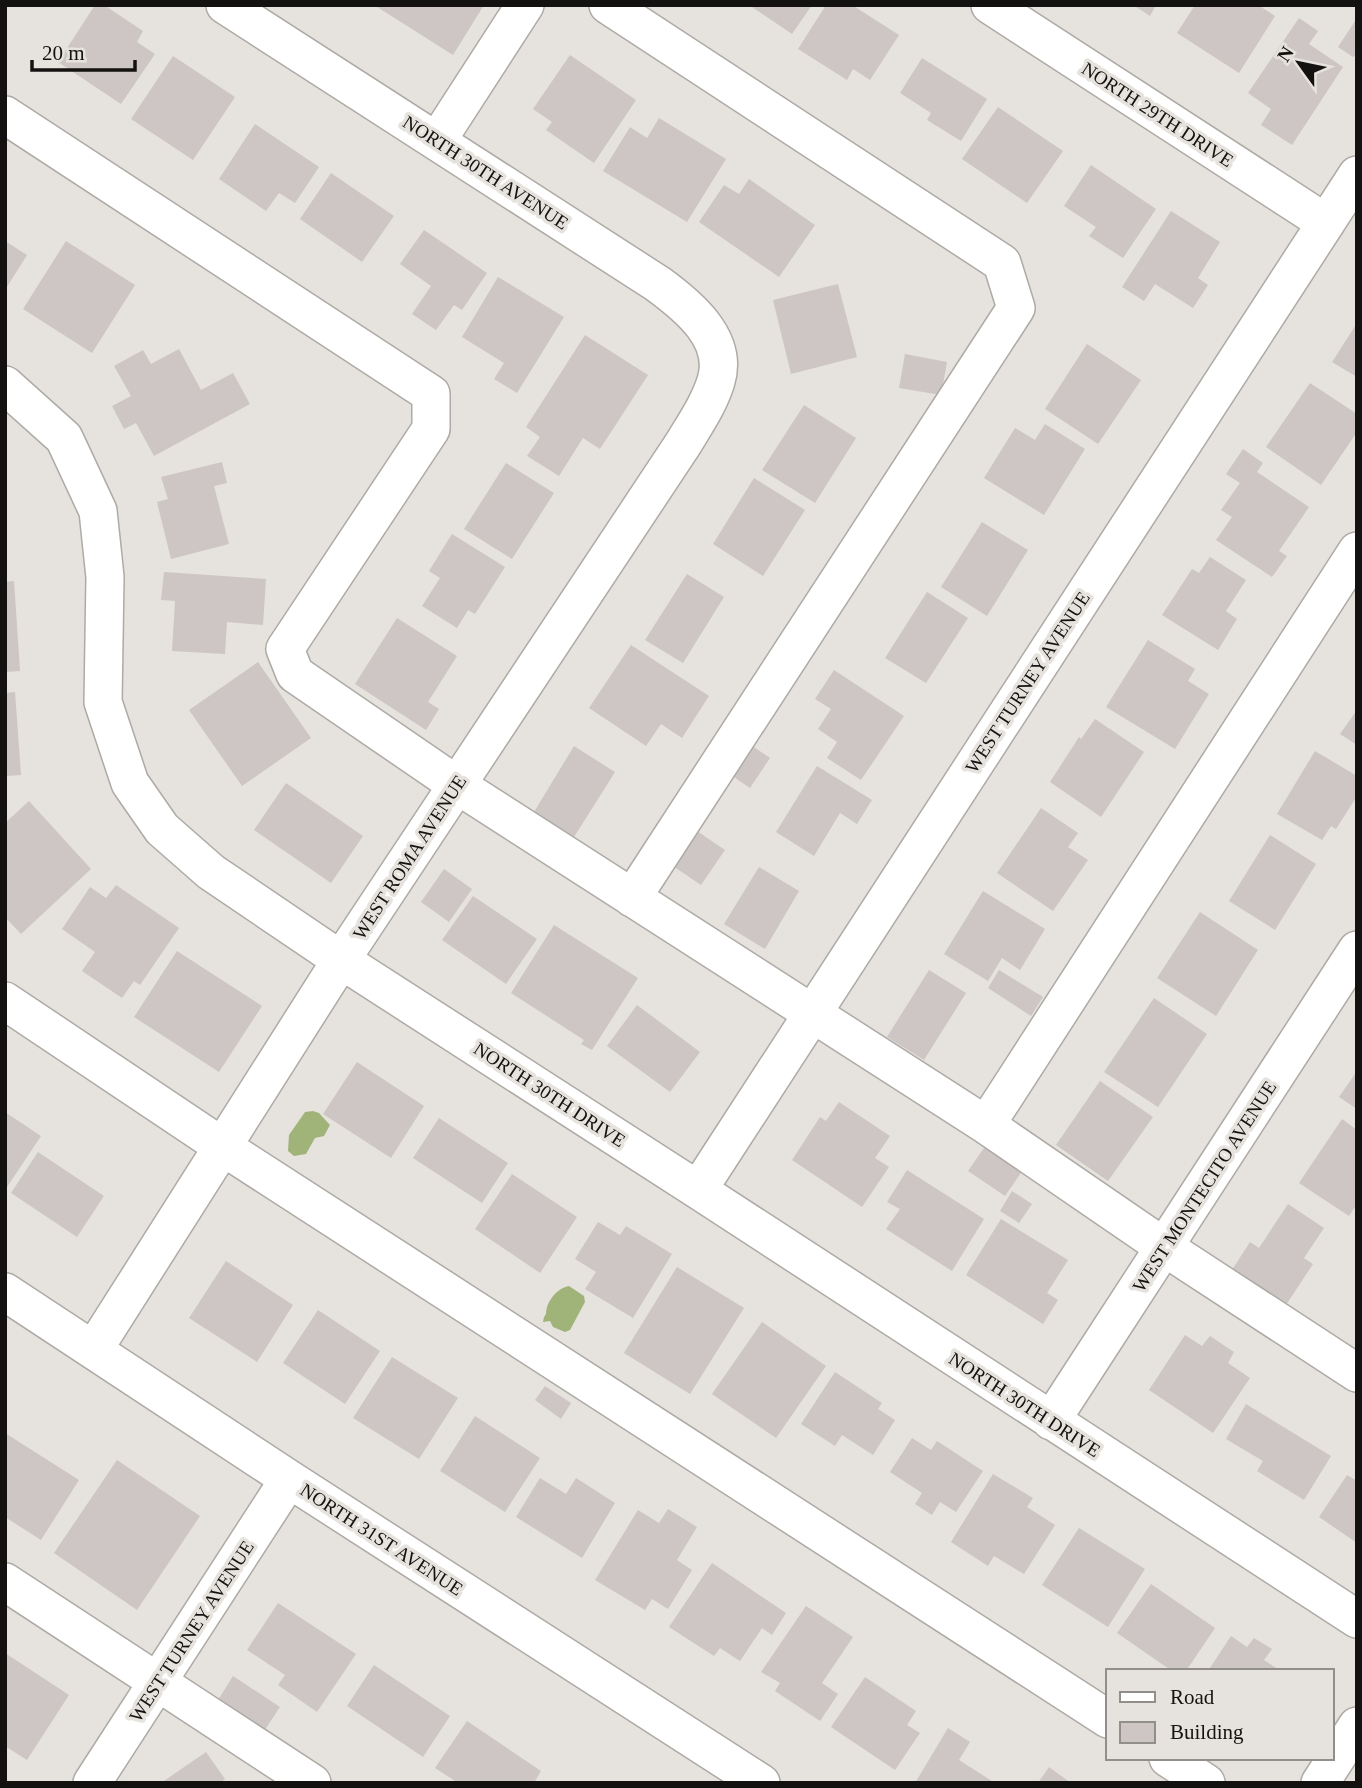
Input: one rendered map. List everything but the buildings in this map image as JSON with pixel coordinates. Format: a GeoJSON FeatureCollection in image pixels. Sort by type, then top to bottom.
{"type":"FeatureCollection","features":[{"type":"Feature","properties":{"kind":"street","name":"NORTH 30TH AVENUE"},"geometry":{"type":"LineString","coordinates":[[225,5],[682,301],[701,320],[713,343],[719,364]]}},
{"type":"Feature","properties":{"kind":"street"},"geometry":{"type":"LineString","coordinates":[[437,141],[525,5]]}},
{"type":"Feature","properties":{"kind":"street"},"geometry":{"type":"LineString","coordinates":[[608,5],[1002,263],[1016,308],[632,898]]}},
{"type":"Feature","properties":{"kind":"street","name":"NORTH 29TH DRIVE"},"geometry":{"type":"LineString","coordinates":[[990,5],[1326,223]]}},
{"type":"Feature","properties":{"kind":"street"},"geometry":{"type":"LineString","coordinates":[[5,115],[431,394],[431,429],[285,649],[295,674],[457,785],[986,1125],[1164,1247],[1352,1358]]}},
{"type":"Feature","properties":{"kind":"street","name":"WEST TURNEY AVENUE"},"geometry":{"type":"LineString","coordinates":[[698,1190],[1357,175]]}},
{"type":"Feature","properties":{"kind":"street","name":"WEST ROMA AVENUE"},"geometry":{"type":"LineString","coordinates":[[94,1349],[341,960],[705,408],[717,380],[719,364]]}},
{"type":"Feature","properties":{"kind":"street","name":"NORTH 30TH DRIVE"},"geometry":{"type":"LineString","coordinates":[[5,385],[64,438],[97,511],[105,577],[103,702],[130,783],[162,829],[211,872],[341,960],[1357,1619]]}},
{"type":"Feature","properties":{"kind":"street"},"geometry":{"type":"LineString","coordinates":[[986,1125],[1357,551]]}},
{"type":"Feature","properties":{"kind":"street","name":"WEST MONTECITO AVENUE"},"geometry":{"type":"LineString","coordinates":[[1051,1421],[1357,950]]}},
{"type":"Feature","properties":{"kind":"street"},"geometry":{"type":"LineString","coordinates":[[5,1001],[223,1147],[1106,1718]]}},
{"type":"Feature","properties":{"kind":"street","name":"NORTH 31ST AVENUE"},"geometry":{"type":"LineString","coordinates":[[5,1292],[289,1479],[761,1783]]}},
{"type":"Feature","properties":{"kind":"street","name":"WEST TURNEY AVENUE"},"geometry":{"type":"LineString","coordinates":[[92,1783],[289,1479]]}},
{"type":"Feature","properties":{"kind":"street"},"geometry":{"type":"LineString","coordinates":[[5,1582],[312,1783]]}},
{"type":"Feature","properties":{"kind":"street"},"geometry":{"type":"LineString","coordinates":[[1320,1783],[1357,1726]]}},
{"type":"Feature","properties":{"kind":"street"},"geometry":{"type":"LineString","coordinates":[[1171,1760],[1206,1783]]}},
{"type":"Feature","properties":{"kind":"shaded area"},"geometry":{"type":"Polygon","coordinates":[[[305,1112],[319,1113],[330,1125],[324,1136],[315,1138],[306,1154],[294,1156],[288,1151],[289,1135],[305,1112]]]}},
{"type":"Feature","properties":{"kind":"shaded area"},"geometry":{"type":"Polygon","coordinates":[[[569,1286],[584,1296],[585,1302],[570,1330],[565,1332],[553,1327],[550,1321],[543,1322],[553,1296],[569,1286]]]}}]}
